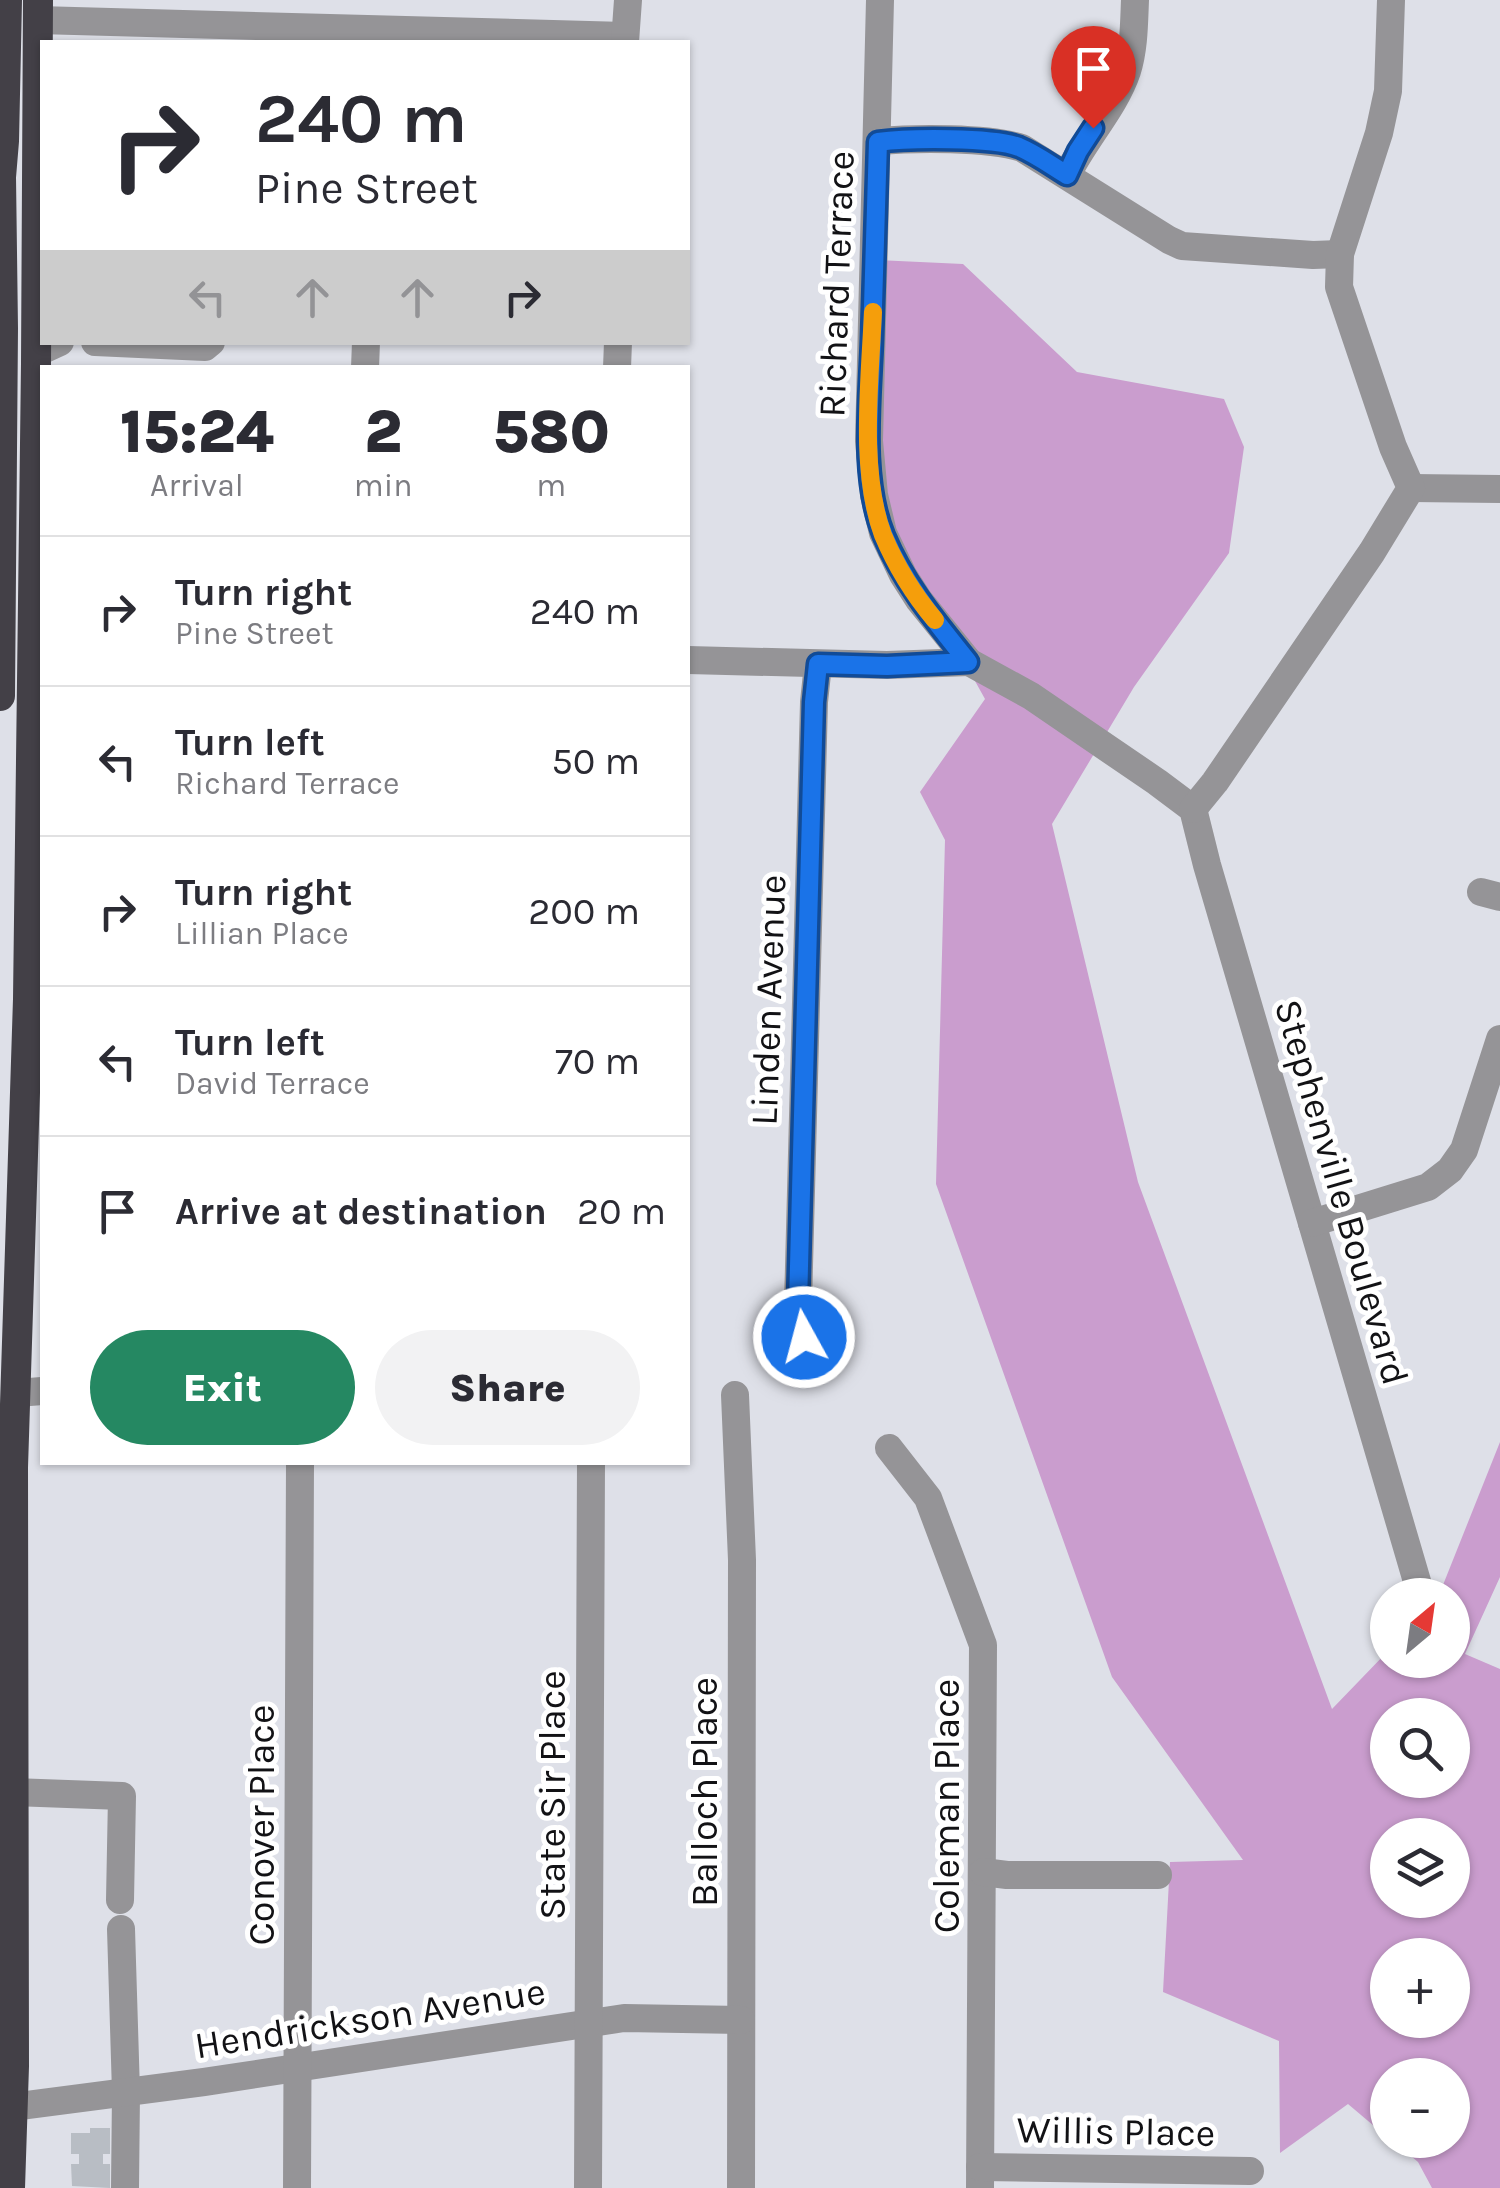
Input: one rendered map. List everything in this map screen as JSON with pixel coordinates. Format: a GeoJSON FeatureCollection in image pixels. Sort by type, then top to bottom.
{"type":"FeatureCollection","features":[{"type":"Feature","properties":{"kind":"highway"},"geometry":{"type":"LineString","coordinates":[[0,696],[0,178],[7,0]]}},
{"type":"Feature","properties":{"kind":"highway"},"geometry":{"type":"LineString","coordinates":[[38,10],[39,220]]}},
{"type":"Feature","properties":{"kind":"highway"},"geometry":{"type":"LineString","coordinates":[[10,2188],[14,2066],[13,1467],[30,1392],[39,442]]}},
{"type":"Feature","properties":{"kind":"street"},"geometry":{"type":"LineString","coordinates":[[38,10],[115,31],[219,33],[375,23],[625,39],[628,0]]}},
{"type":"Feature","properties":{"kind":"street","name":"Richard Terrace"},"geometry":{"type":"LineString","coordinates":[[880,0],[868,441],[874,496],[882,533],[903,574],[968,662]]}},
{"type":"Feature","properties":{"kind":"street"},"geometry":{"type":"LineString","coordinates":[[1067,175],[1126,76],[1132,53],[1134,0]]}},
{"type":"Feature","properties":{"kind":"street"},"geometry":{"type":"LineString","coordinates":[[1391,0],[1385,110],[1340,254],[1338,287],[1411,488]]}},
{"type":"Feature","properties":{"kind":"street"},"geometry":{"type":"LineString","coordinates":[[878,142],[1004,142],[1022,148],[1182,246],[1340,254]]}},
{"type":"Feature","properties":{"kind":"street"},"geometry":{"type":"LineString","coordinates":[[161,345],[207,345]]}},
{"type":"Feature","properties":{"kind":"street"},"geometry":{"type":"LineString","coordinates":[[1411,488],[1500,489]]}},
{"type":"Feature","properties":{"kind":"street"},"geometry":{"type":"LineString","coordinates":[[690,660],[887,666],[968,662],[1031,696],[1193,809],[1372,552],[1411,488]]}},
{"type":"Feature","properties":{"kind":"street"},"geometry":{"type":"LineString","coordinates":[[1,644],[38,638]]}},
{"type":"Feature","properties":{"kind":"street","name":"Linden Avenue"},"geometry":{"type":"LineString","coordinates":[[804,1337],[798,1304],[799,1250],[818,664]]}},
{"type":"Feature","properties":{"kind":"street","name":"Stephenville Boulevard"},"geometry":{"type":"LineString","coordinates":[[1193,809],[1206,865],[1415,1578]]}},
{"type":"Feature","properties":{"kind":"street"},"geometry":{"type":"LineString","coordinates":[[1312,1223],[1428,1187],[1443,1178],[1464,1150],[1500,1039]]}},
{"type":"Feature","properties":{"kind":"street","name":"Balloch Place"},"geometry":{"type":"LineString","coordinates":[[735,1396],[742,1560],[741,2188]]}},
{"type":"Feature","properties":{"kind":"street","name":"Coleman Place"},"geometry":{"type":"LineString","coordinates":[[888,1448],[928,1498],[982,1645],[980,2178]]}},
{"type":"Feature","properties":{"kind":"street","name":"Conover Place"},"geometry":{"type":"LineString","coordinates":[[297,2188],[300,1465]]}},
{"type":"Feature","properties":{"kind":"street","name":"State Sir Place"},"geometry":{"type":"LineString","coordinates":[[588,2188],[591,1465]]}},
{"type":"Feature","properties":{"kind":"street"},"geometry":{"type":"LineString","coordinates":[[13,1792],[122,1796],[120,1900]]}},
{"type":"Feature","properties":{"kind":"street"},"geometry":{"type":"LineString","coordinates":[[983,1872],[1158,1875]]}},
{"type":"Feature","properties":{"kind":"street"},"geometry":{"type":"LineString","coordinates":[[122,1928],[125,2188]]}},
{"type":"Feature","properties":{"kind":"street","name":"Hendrickson Avenue"},"geometry":{"type":"LineString","coordinates":[[12,2107],[624,2018],[741,2020]]}},
{"type":"Feature","properties":{"kind":"street","name":"Willis Place"},"geometry":{"type":"LineString","coordinates":[[980,2178],[1250,2171]]}},
{"type":"Feature","properties":{"kind":"shaded area"},"geometry":{"type":"Polygon","coordinates":[[[877,260],[963,264],[1077,372],[1224,399],[1244,447],[1229,553],[1134,687],[1052,824],[1138,1182],[1332,1709],[1370,1670],[1370,1678],[1470,1678],[1470,1656],[1500,1669],[1500,2188],[1432,2188],[1413,2158],[1470,2158],[1470,2058],[1370,2058],[1370,2123],[1348,2104],[1280,2153],[1279,2041],[1163,1992],[1170,1862],[1243,1860],[1112,1677],[936,1184],[945,840],[920,792],[985,699],[880,510],[877,260]]]}},
{"type":"Feature","properties":{"kind":"shaded area"},"geometry":{"type":"Polygon","coordinates":[[[1500,1442],[1500,1577],[1470,1643],[1470,1578],[1446,1578],[1500,1442]]]}},
{"type":"Feature","properties":{"kind":"building"},"geometry":{"type":"Polygon","coordinates":[[[90,2128],[110,2128],[110,2154],[103,2154],[103,2164],[110,2164],[110,2188],[72,2186],[71,2164],[79,2164],[79,2154],[71,2154],[71,2133],[90,2133],[90,2128]]]}},
{"type":"Feature","properties":{"kind":"slow traffic"},"geometry":{"type":"LineString","coordinates":[[873,312],[868,441],[874,496],[882,533],[903,574],[935,620]]}},
{"type":"Feature","properties":{"kind":"route"},"geometry":{"type":"LineString","coordinates":[[804,1337],[798,1304],[818,664],[968,662],[903,574],[882,533],[874,496],[868,441],[878,142],[1004,142],[1022,148],[1067,175],[1093,128]]}}]}
